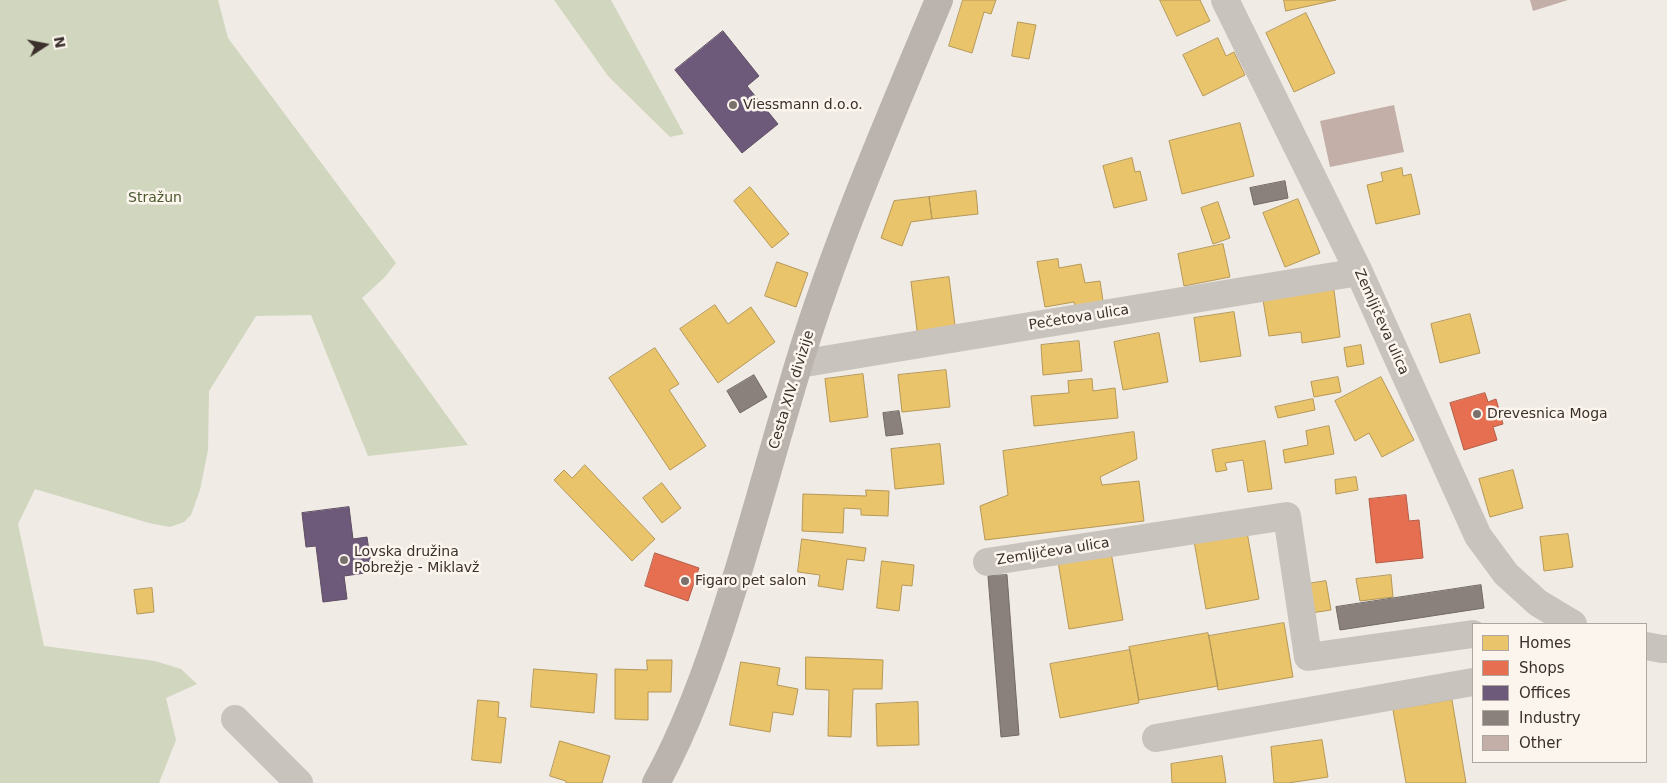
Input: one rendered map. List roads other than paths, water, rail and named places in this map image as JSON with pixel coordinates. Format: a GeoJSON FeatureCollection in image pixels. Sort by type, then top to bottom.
{"type":"FeatureCollection","features":[{"type":"Feature","properties":{"kind":"street","name":"Cesta XIV. divizije"},"geometry":{"type":"LineString","coordinates":[[656,783],[669,760],[688,716],[717,641],[825,282],[867,172],[939,0]]}},
{"type":"Feature","properties":{"kind":"street","name":"Zemljičeva ulica"},"geometry":{"type":"LineString","coordinates":[[1225,0],[1359,272],[1478,536],[1506,574],[1560,623]]}},
{"type":"Feature","properties":{"kind":"street","name":"Pečetova ulica"},"geometry":{"type":"LineString","coordinates":[[799,364],[1359,272]]}},
{"type":"Feature","properties":{"kind":"street","name":"Zemljičeva ulica"},"geometry":{"type":"LineString","coordinates":[[987,562],[1287,516],[1308,657],[1472,634]]}},
{"type":"Feature","properties":{"kind":"street"},"geometry":{"type":"LineString","coordinates":[[1647,646],[1662,650],[1667,649]]}},
{"type":"Feature","properties":{"kind":"street"},"geometry":{"type":"LineString","coordinates":[[1156,738],[1472,682]]}},
{"type":"Feature","properties":{"kind":"street"},"geometry":{"type":"LineString","coordinates":[[235,719],[299,783]]}},
{"type":"Feature","properties":{"kind":"place","name":"Viessmann d.o.o."},"geometry":{"type":"Point","coordinates":[733,105]}},
{"type":"Feature","properties":{"kind":"place","name":"Drevesnica Moga"},"geometry":{"type":"Point","coordinates":[1477,414]}},
{"type":"Feature","properties":{"kind":"place","name":"Lovska družina Pobrežje - Miklavž"},"geometry":{"type":"Point","coordinates":[344,560]}},
{"type":"Feature","properties":{"kind":"place","name":"Figaro pet salon"},"geometry":{"type":"Point","coordinates":[685,581]}},
{"type":"Feature","properties":{"kind":"park label","name":"Stražun"},"geometry":{"type":"Point","coordinates":[155,198]}}]}
